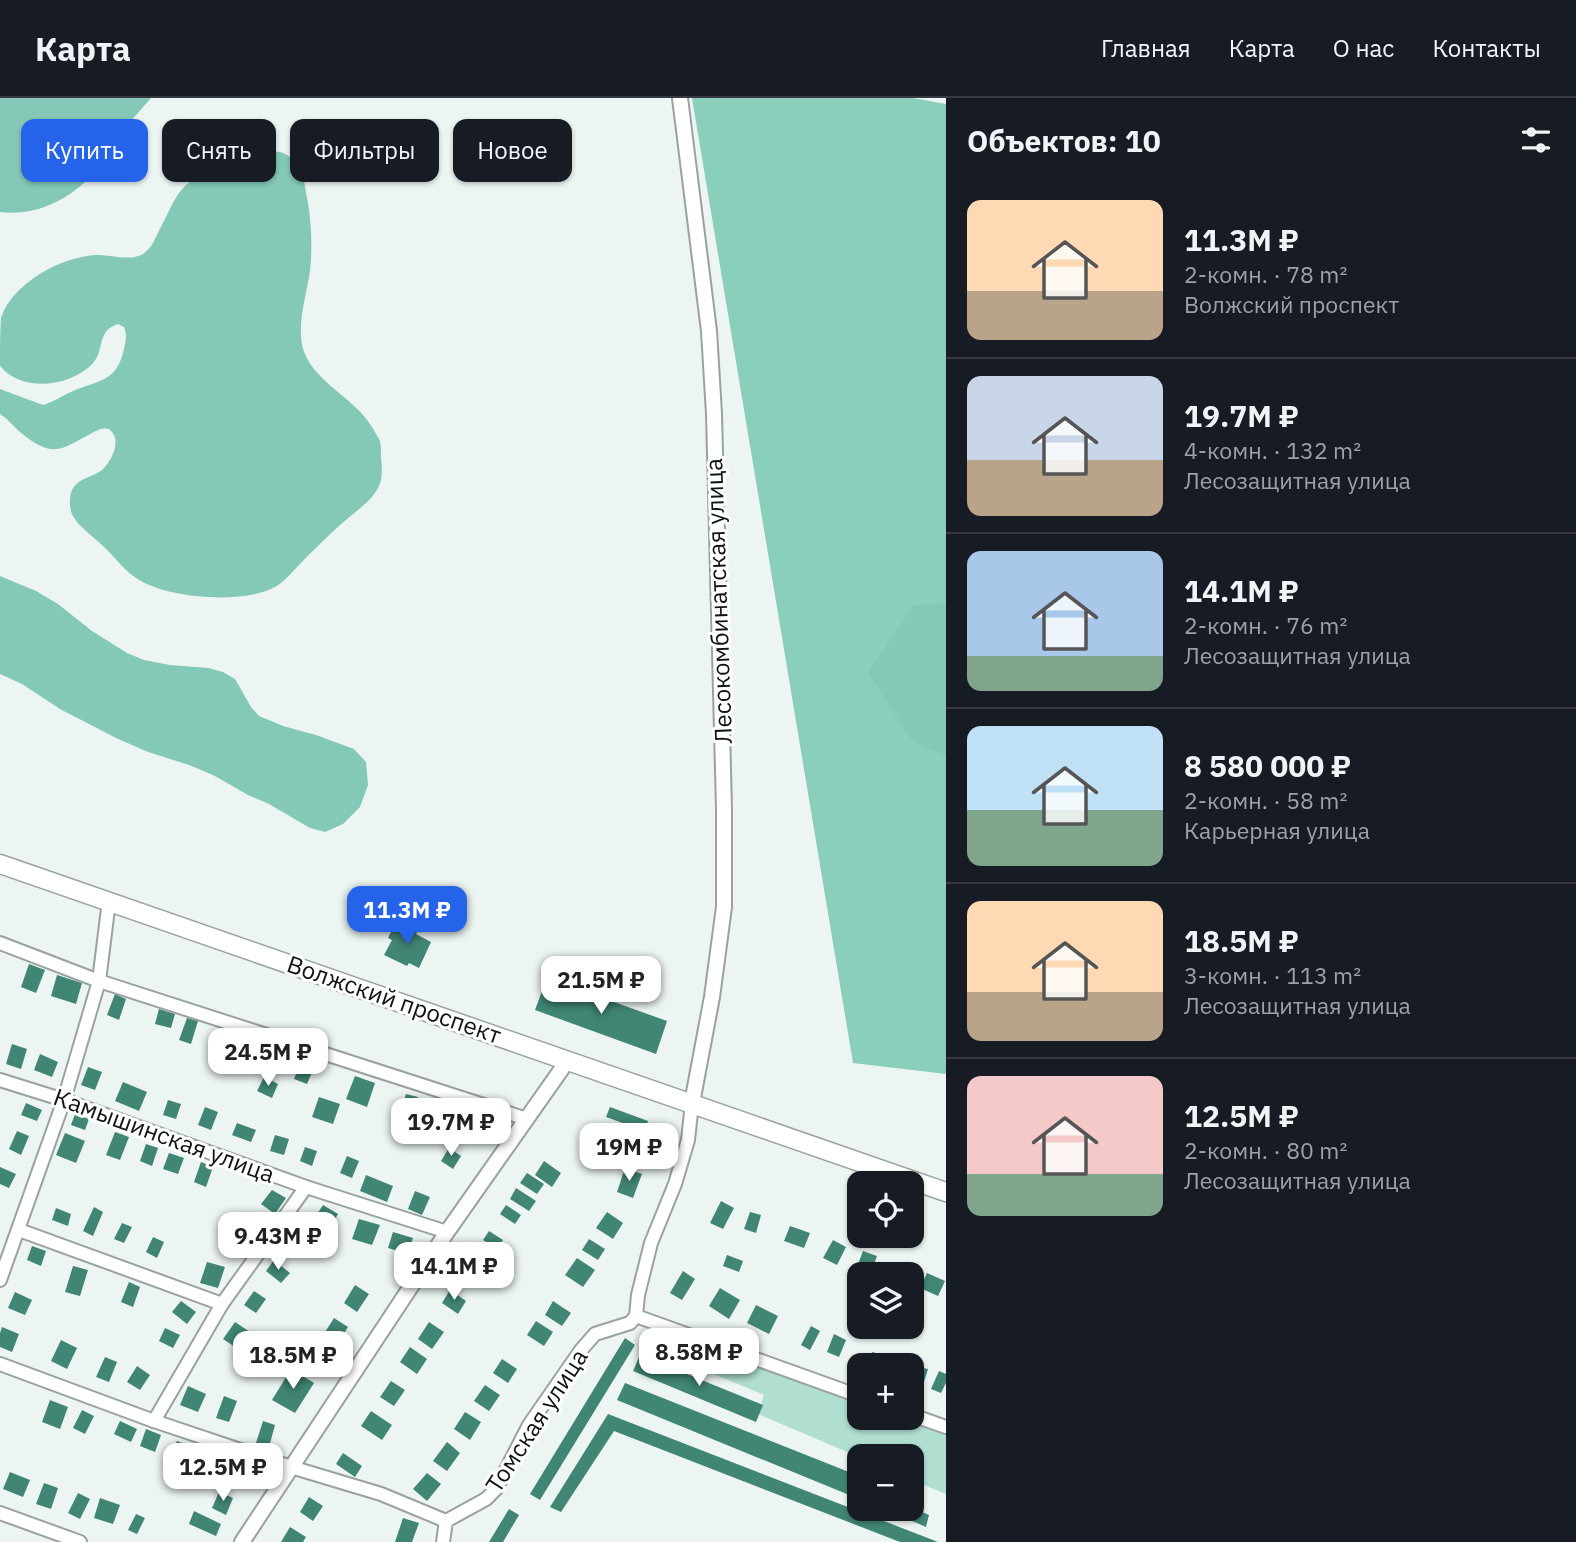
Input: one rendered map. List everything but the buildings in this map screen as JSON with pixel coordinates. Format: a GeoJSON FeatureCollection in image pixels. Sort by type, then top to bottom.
{"type":"FeatureCollection","features":[{"type":"Feature","properties":{"kind":"main road","name":"Волжский проспект"},"geometry":{"type":"LineString","coordinates":[[0,864],[946,1192]]}},
{"type":"Feature","properties":{"kind":"street","name":"Лесокомбинатская улица"},"geometry":{"type":"LineString","coordinates":[[680,98],[710,345],[724,809],[724,907],[712,997],[692,1103]]}},
{"type":"Feature","properties":{"kind":"street"},"geometry":{"type":"LineString","coordinates":[[0,1280],[64,1100],[99,981],[109,901]]}},
{"type":"Feature","properties":{"kind":"street"},"geometry":{"type":"LineString","coordinates":[[0,943],[99,981],[527,1119]]}},
{"type":"Feature","properties":{"kind":"street"},"geometry":{"type":"LineString","coordinates":[[242,1542],[447,1232],[568,1060]]}},
{"type":"Feature","properties":{"kind":"street","name":"Камышинская улица"},"geometry":{"type":"LineString","coordinates":[[0,1080],[64,1100],[306,1187],[447,1232]]}},
{"type":"Feature","properties":{"kind":"street"},"geometry":{"type":"LineString","coordinates":[[692,1103],[688,1140],[675,1184],[651,1243],[638,1295],[636,1315],[847,1392]]}},
{"type":"Feature","properties":{"kind":"street"},"geometry":{"type":"LineString","coordinates":[[155,1421],[222,1304],[306,1187]]}},
{"type":"Feature","properties":{"kind":"street"},"geometry":{"type":"LineString","coordinates":[[19,1230],[222,1304]]}},
{"type":"Feature","properties":{"kind":"street","name":"Томская улица"},"geometry":{"type":"LineString","coordinates":[[446,1521],[486,1499],[496,1489],[529,1425],[595,1334],[629,1323],[636,1315]]}},
{"type":"Feature","properties":{"kind":"street"},"geometry":{"type":"LineString","coordinates":[[0,1364],[155,1421],[381,1494],[446,1521],[443,1542]]}},
{"type":"Feature","properties":{"kind":"street"},"geometry":{"type":"LineString","coordinates":[[924,1419],[946,1427]]}},
{"type":"Feature","properties":{"kind":"street"},"geometry":{"type":"LineString","coordinates":[[0,1513],[72,1541]]}},
{"type":"Feature","properties":{"kind":"shaded area"},"geometry":{"type":"Polygon","coordinates":[[[0,98],[151,98],[133,119],[21,119],[21,182],[85,182],[70,194],[44,207],[15,213],[0,212],[0,98]]]}},
{"type":"Feature","properties":{"kind":"shaded area"},"geometry":{"type":"Polygon","coordinates":[[[692,98],[913,98],[946,104],[946,1074],[853,1063],[692,98]]]}},
{"type":"Feature","properties":{"kind":"shaded area"},"geometry":{"type":"Polygon","coordinates":[[[276,152],[290,157],[290,182],[304,182],[309,208],[310,271],[301,326],[303,349],[318,374],[363,415],[380,441],[381,477],[371,498],[285,580],[275,587],[245,596],[189,595],[171,592],[141,581],[75,520],[70,503],[72,490],[78,483],[102,470],[109,462],[116,441],[110,430],[100,429],[67,446],[51,449],[32,441],[0,414],[0,389],[43,405],[106,378],[117,368],[126,341],[124,327],[118,324],[111,327],[106,331],[93,363],[84,371],[60,382],[33,383],[9,375],[0,366],[1,318],[15,294],[39,274],[67,261],[95,255],[132,257],[143,254],[152,244],[172,204],[190,182],[276,182],[276,152]]]}},
{"type":"Feature","properties":{"kind":"shaded area"},"geometry":{"type":"Polygon","coordinates":[[[0,576],[36,591],[58,604],[92,631],[127,653],[144,660],[223,672],[235,679],[259,716],[354,749],[366,762],[368,785],[360,807],[343,824],[325,832],[310,828],[213,775],[116,738],[0,674],[0,576]]]}},
{"type":"Feature","properties":{"kind":"shaded area"},"geometry":{"type":"Polygon","coordinates":[[[946,603],[946,755],[913,742],[868,673],[914,605],[946,603]]]}},
{"type":"Feature","properties":{"kind":"shaded area"},"geometry":{"type":"Polygon","coordinates":[[[650,1325],[847,1390],[847,1430],[924,1430],[924,1420],[946,1423],[946,1494],[924,1485],[924,1444],[847,1444],[847,1452],[758,1414],[764,1395],[642,1344],[650,1325]]]}}]}
